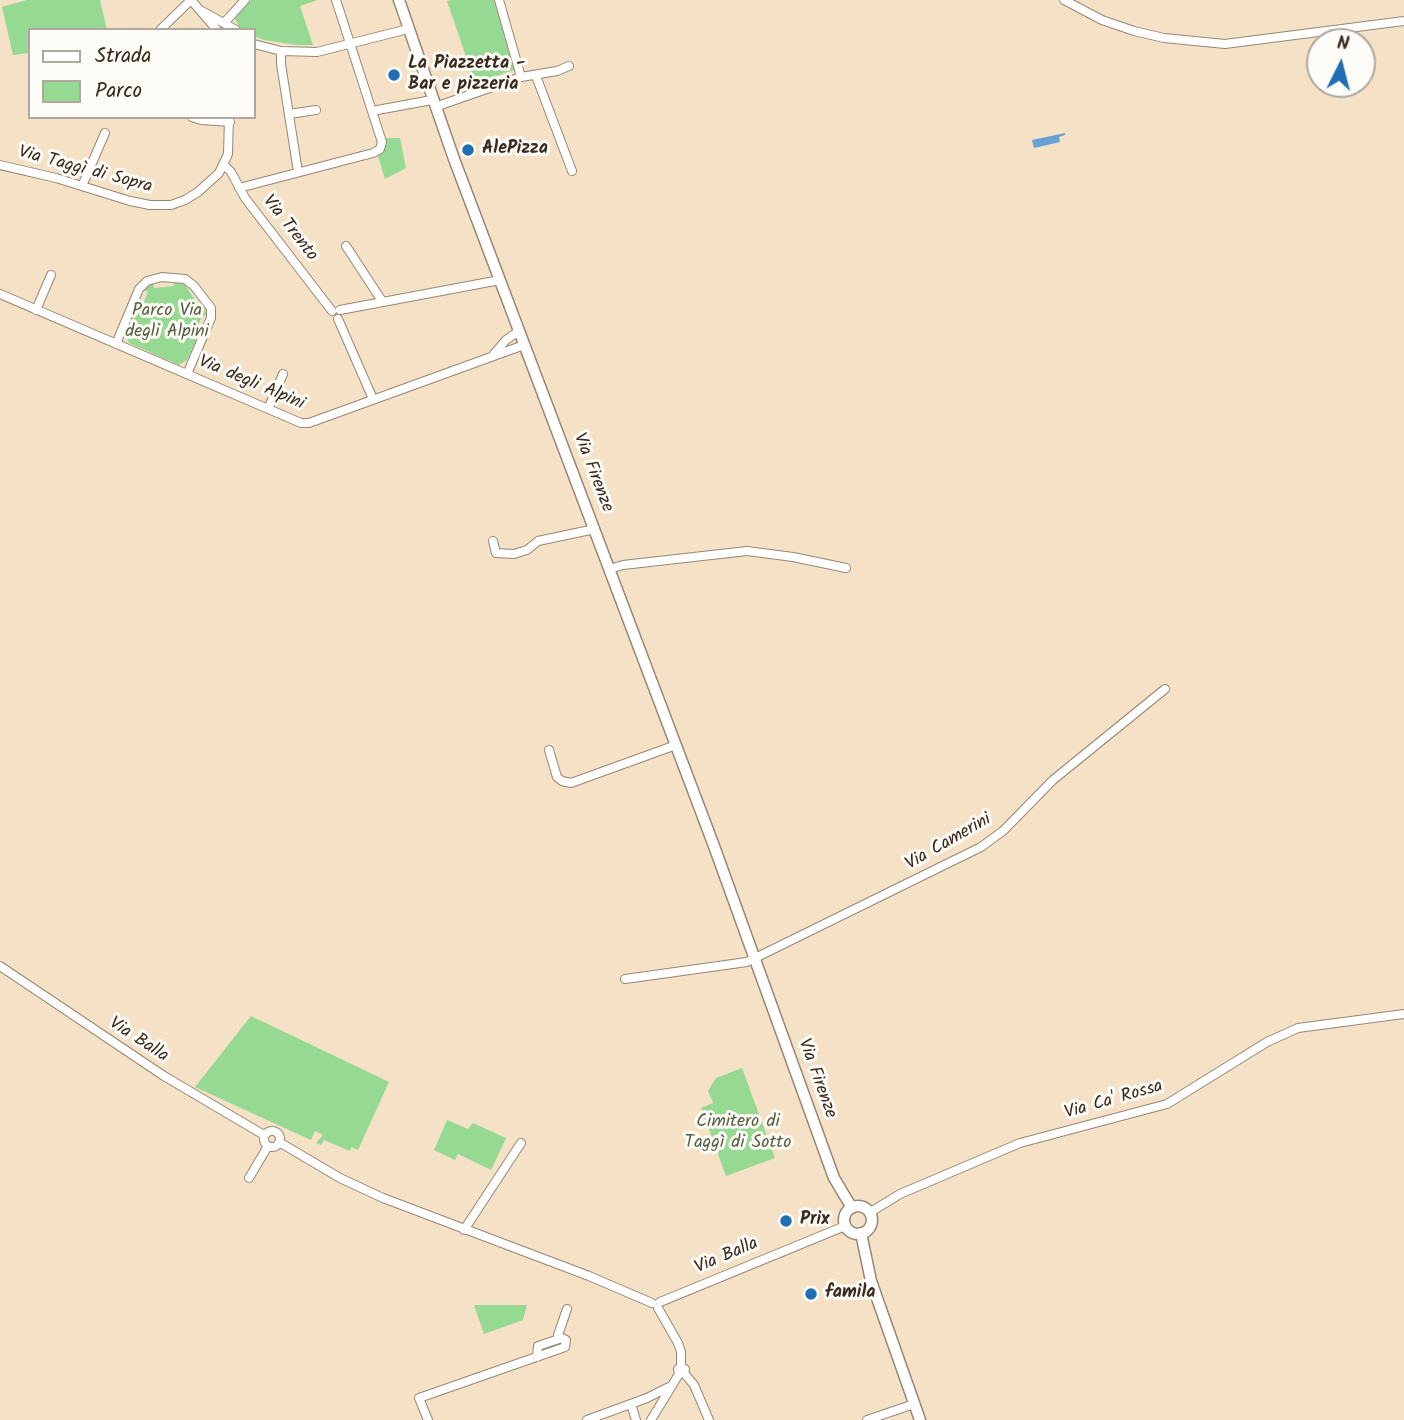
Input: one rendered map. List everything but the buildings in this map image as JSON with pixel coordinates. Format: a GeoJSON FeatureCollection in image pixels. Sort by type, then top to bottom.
{"type":"FeatureCollection","features":[{"type":"Feature","properties":{"kind":"main road","name":"Via Firenze"},"geometry":{"type":"LineString","coordinates":[[398,0],[434,104],[676,745],[834,1178],[852,1208]]}},
{"type":"Feature","properties":{"kind":"main road"},"geometry":{"type":"LineString","coordinates":[[860,1207],[869,1213],[870,1226],[861,1233],[852,1232],[845,1226],[846,1213],[852,1208],[860,1207]]}},
{"type":"Feature","properties":{"kind":"main road"},"geometry":{"type":"LineString","coordinates":[[861,1233],[870,1281],[920,1420]]}},
{"type":"Feature","properties":{"kind":"street"},"geometry":{"type":"LineString","coordinates":[[162,28],[191,0],[215,28]]}},
{"type":"Feature","properties":{"kind":"street"},"geometry":{"type":"LineString","coordinates":[[202,11],[227,25],[245,0]]}},
{"type":"Feature","properties":{"kind":"street"},"geometry":{"type":"LineString","coordinates":[[239,188],[378,151],[382,142],[336,0]]}},
{"type":"Feature","properties":{"kind":"street"},"geometry":{"type":"LineString","coordinates":[[499,0],[521,77]]}},
{"type":"Feature","properties":{"kind":"street"},"geometry":{"type":"LineString","coordinates":[[1064,0],[1102,20],[1134,31],[1164,38],[1225,44],[1404,21]]}},
{"type":"Feature","properties":{"kind":"street"},"geometry":{"type":"LineString","coordinates":[[256,44],[281,51],[317,52],[408,29]]}},
{"type":"Feature","properties":{"kind":"street"},"geometry":{"type":"LineString","coordinates":[[281,51],[298,172]]}},
{"type":"Feature","properties":{"kind":"street"},"geometry":{"type":"LineString","coordinates":[[372,111],[434,104],[521,77],[536,76],[569,66]]}},
{"type":"Feature","properties":{"kind":"street"},"geometry":{"type":"LineString","coordinates":[[536,76],[572,171]]}},
{"type":"Feature","properties":{"kind":"street"},"geometry":{"type":"LineString","coordinates":[[289,114],[316,110]]}},
{"type":"Feature","properties":{"kind":"street"},"geometry":{"type":"LineString","coordinates":[[198,119],[230,120],[230,144],[224,165]]}},
{"type":"Feature","properties":{"kind":"street"},"geometry":{"type":"LineString","coordinates":[[82,186],[105,134]]}},
{"type":"Feature","properties":{"kind":"street","name":"Via Taggì di Sopra"},"geometry":{"type":"LineString","coordinates":[[0,165],[130,201],[171,205],[198,192],[212,181],[224,165]]}},
{"type":"Feature","properties":{"kind":"street","name":"Via Trento"},"geometry":{"type":"LineString","coordinates":[[224,165],[337,313],[373,399]]}},
{"type":"Feature","properties":{"kind":"street"},"geometry":{"type":"LineString","coordinates":[[346,246],[382,302]]}},
{"type":"Feature","properties":{"kind":"street"},"geometry":{"type":"LineString","coordinates":[[36,310],[51,275]]}},
{"type":"Feature","properties":{"kind":"street"},"geometry":{"type":"LineString","coordinates":[[116,344],[139,289],[147,281],[162,277],[185,279],[194,286],[211,309],[211,318],[187,374]]}},
{"type":"Feature","properties":{"kind":"street"},"geometry":{"type":"LineString","coordinates":[[337,313],[500,280]]}},
{"type":"Feature","properties":{"kind":"street","name":"Via degli Alpini"},"geometry":{"type":"LineString","coordinates":[[0,294],[301,423],[309,423],[524,345]]}},
{"type":"Feature","properties":{"kind":"street","name":"Via degli Alpini"},"geometry":{"type":"LineString","coordinates":[[493,355],[506,340],[519,331]]}},
{"type":"Feature","properties":{"kind":"street"},"geometry":{"type":"LineString","coordinates":[[268,409],[283,374]]}},
{"type":"Feature","properties":{"kind":"street"},"geometry":{"type":"LineString","coordinates":[[493,541],[496,553],[514,554],[527,550],[538,541],[594,529]]}},
{"type":"Feature","properties":{"kind":"street"},"geometry":{"type":"LineString","coordinates":[[609,569],[623,565],[747,551],[846,568]]}},
{"type":"Feature","properties":{"kind":"street","name":"Via Camerini"},"geometry":{"type":"LineString","coordinates":[[754,959],[873,902],[993,839],[1053,780],[1165,689]]}},
{"type":"Feature","properties":{"kind":"street"},"geometry":{"type":"LineString","coordinates":[[549,750],[557,777],[571,783],[676,745]]}},
{"type":"Feature","properties":{"kind":"street"},"geometry":{"type":"LineString","coordinates":[[625,979],[741,964],[754,959]]}},
{"type":"Feature","properties":{"kind":"street","name":"Via Balla"},"geometry":{"type":"LineString","coordinates":[[0,966],[164,1076],[264,1135]]}},
{"type":"Feature","properties":{"kind":"street","name":"Via Ca' Rossa"},"geometry":{"type":"LineString","coordinates":[[869,1213],[900,1194],[1020,1143],[1167,1104],[1286,1032],[1311,1024],[1404,1014]]}},
{"type":"Feature","properties":{"kind":"street"},"geometry":{"type":"LineString","coordinates":[[268,1146],[264,1135],[271,1130],[278,1134],[279,1142]]}},
{"type":"Feature","properties":{"kind":"street"},"geometry":{"type":"LineString","coordinates":[[268,1146],[272,1147],[279,1142]]}},
{"type":"Feature","properties":{"kind":"street"},"geometry":{"type":"LineString","coordinates":[[279,1142],[353,1185],[657,1304],[678,1342],[682,1371],[694,1385],[709,1420]]}},
{"type":"Feature","properties":{"kind":"street"},"geometry":{"type":"LineString","coordinates":[[464,1230],[521,1143]]}},
{"type":"Feature","properties":{"kind":"street"},"geometry":{"type":"LineString","coordinates":[[249,1178],[268,1146]]}},
{"type":"Feature","properties":{"kind":"street","name":"Via Balla"},"geometry":{"type":"LineString","coordinates":[[657,1304],[845,1226]]}},
{"type":"Feature","properties":{"kind":"street"},"geometry":{"type":"LineString","coordinates":[[428,1420],[419,1398],[565,1347],[566,1340],[559,1339],[558,1335],[567,1309]]}},
{"type":"Feature","properties":{"kind":"street"},"geometry":{"type":"LineString","coordinates":[[651,1420],[682,1371]]}},
{"type":"Feature","properties":{"kind":"street"},"geometry":{"type":"LineString","coordinates":[[587,1420],[670,1387]]}},
{"type":"Feature","properties":{"kind":"street"},"geometry":{"type":"LineString","coordinates":[[647,1398],[655,1399],[660,1404]]}},
{"type":"Feature","properties":{"kind":"street"},"geometry":{"type":"LineString","coordinates":[[631,1404],[636,1418]]}},
{"type":"Feature","properties":{"kind":"street"},"geometry":{"type":"LineString","coordinates":[[867,1420],[914,1404]]}},
{"type":"Feature","properties":{"kind":"green space"},"geometry":{"type":"Polygon","coordinates":[[[27,0],[100,0],[107,28],[28,28],[28,53],[13,55],[2,7],[27,0]]]}},
{"type":"Feature","properties":{"kind":"green space"},"geometry":{"type":"Polygon","coordinates":[[[252,0],[318,0],[300,6],[313,45],[264,40],[256,37],[256,28],[240,28],[235,19],[246,3],[252,0]]]}},
{"type":"Feature","properties":{"kind":"green space"},"geometry":{"type":"Polygon","coordinates":[[[494,0],[514,70],[475,83],[447,1],[494,0]]]}},
{"type":"Feature","properties":{"kind":"green space"},"geometry":{"type":"Polygon","coordinates":[[[383,138],[400,138],[406,168],[385,179],[378,156],[385,150],[383,138]]]}},
{"type":"Feature","properties":{"kind":"green space","name":"Parco Via degli Alpini"},"geometry":{"type":"Polygon","coordinates":[[[174,283],[184,284],[201,308],[204,306],[206,313],[202,316],[193,338],[196,340],[187,360],[179,365],[129,343],[125,335],[134,314],[138,315],[148,292],[145,291],[147,285],[153,284],[154,288],[174,286],[174,283]]]}},
{"type":"Feature","properties":{"kind":"green space"},"geometry":{"type":"Polygon","coordinates":[[[251,1016],[389,1082],[358,1150],[351,1147],[350,1151],[324,1140],[321,1145],[316,1143],[323,1135],[315,1131],[311,1140],[195,1087],[251,1016]]]}},
{"type":"Feature","properties":{"kind":"green space","name":"Cimitero di Taggì di Sotto"},"geometry":{"type":"Polygon","coordinates":[[[742,1068],[775,1158],[726,1176],[701,1108],[713,1103],[708,1091],[716,1078],[742,1068]]]}},
{"type":"Feature","properties":{"kind":"green space"},"geometry":{"type":"Polygon","coordinates":[[[447,1120],[468,1129],[473,1123],[506,1138],[491,1170],[458,1154],[455,1160],[434,1150],[447,1120]]]}},
{"type":"Feature","properties":{"kind":"green space"},"geometry":{"type":"Polygon","coordinates":[[[474,1305],[527,1305],[523,1320],[484,1334],[474,1305]]]}},
{"type":"Feature","properties":{"kind":"water"},"geometry":{"type":"Polygon","coordinates":[[[1065,133],[1059,137],[1060,142],[1034,148],[1032,140],[1065,133]]]}},
{"type":"Feature","properties":{"kind":"place","name":"La Piazzetta - Bar e pizzeria"},"geometry":{"type":"Point","coordinates":[394,75]}},
{"type":"Feature","properties":{"kind":"place","name":"AlePizza"},"geometry":{"type":"Point","coordinates":[468,150]}},
{"type":"Feature","properties":{"kind":"place","name":"Prix"},"geometry":{"type":"Point","coordinates":[786,1221]}},
{"type":"Feature","properties":{"kind":"place","name":"famila"},"geometry":{"type":"Point","coordinates":[811,1294]}}]}
